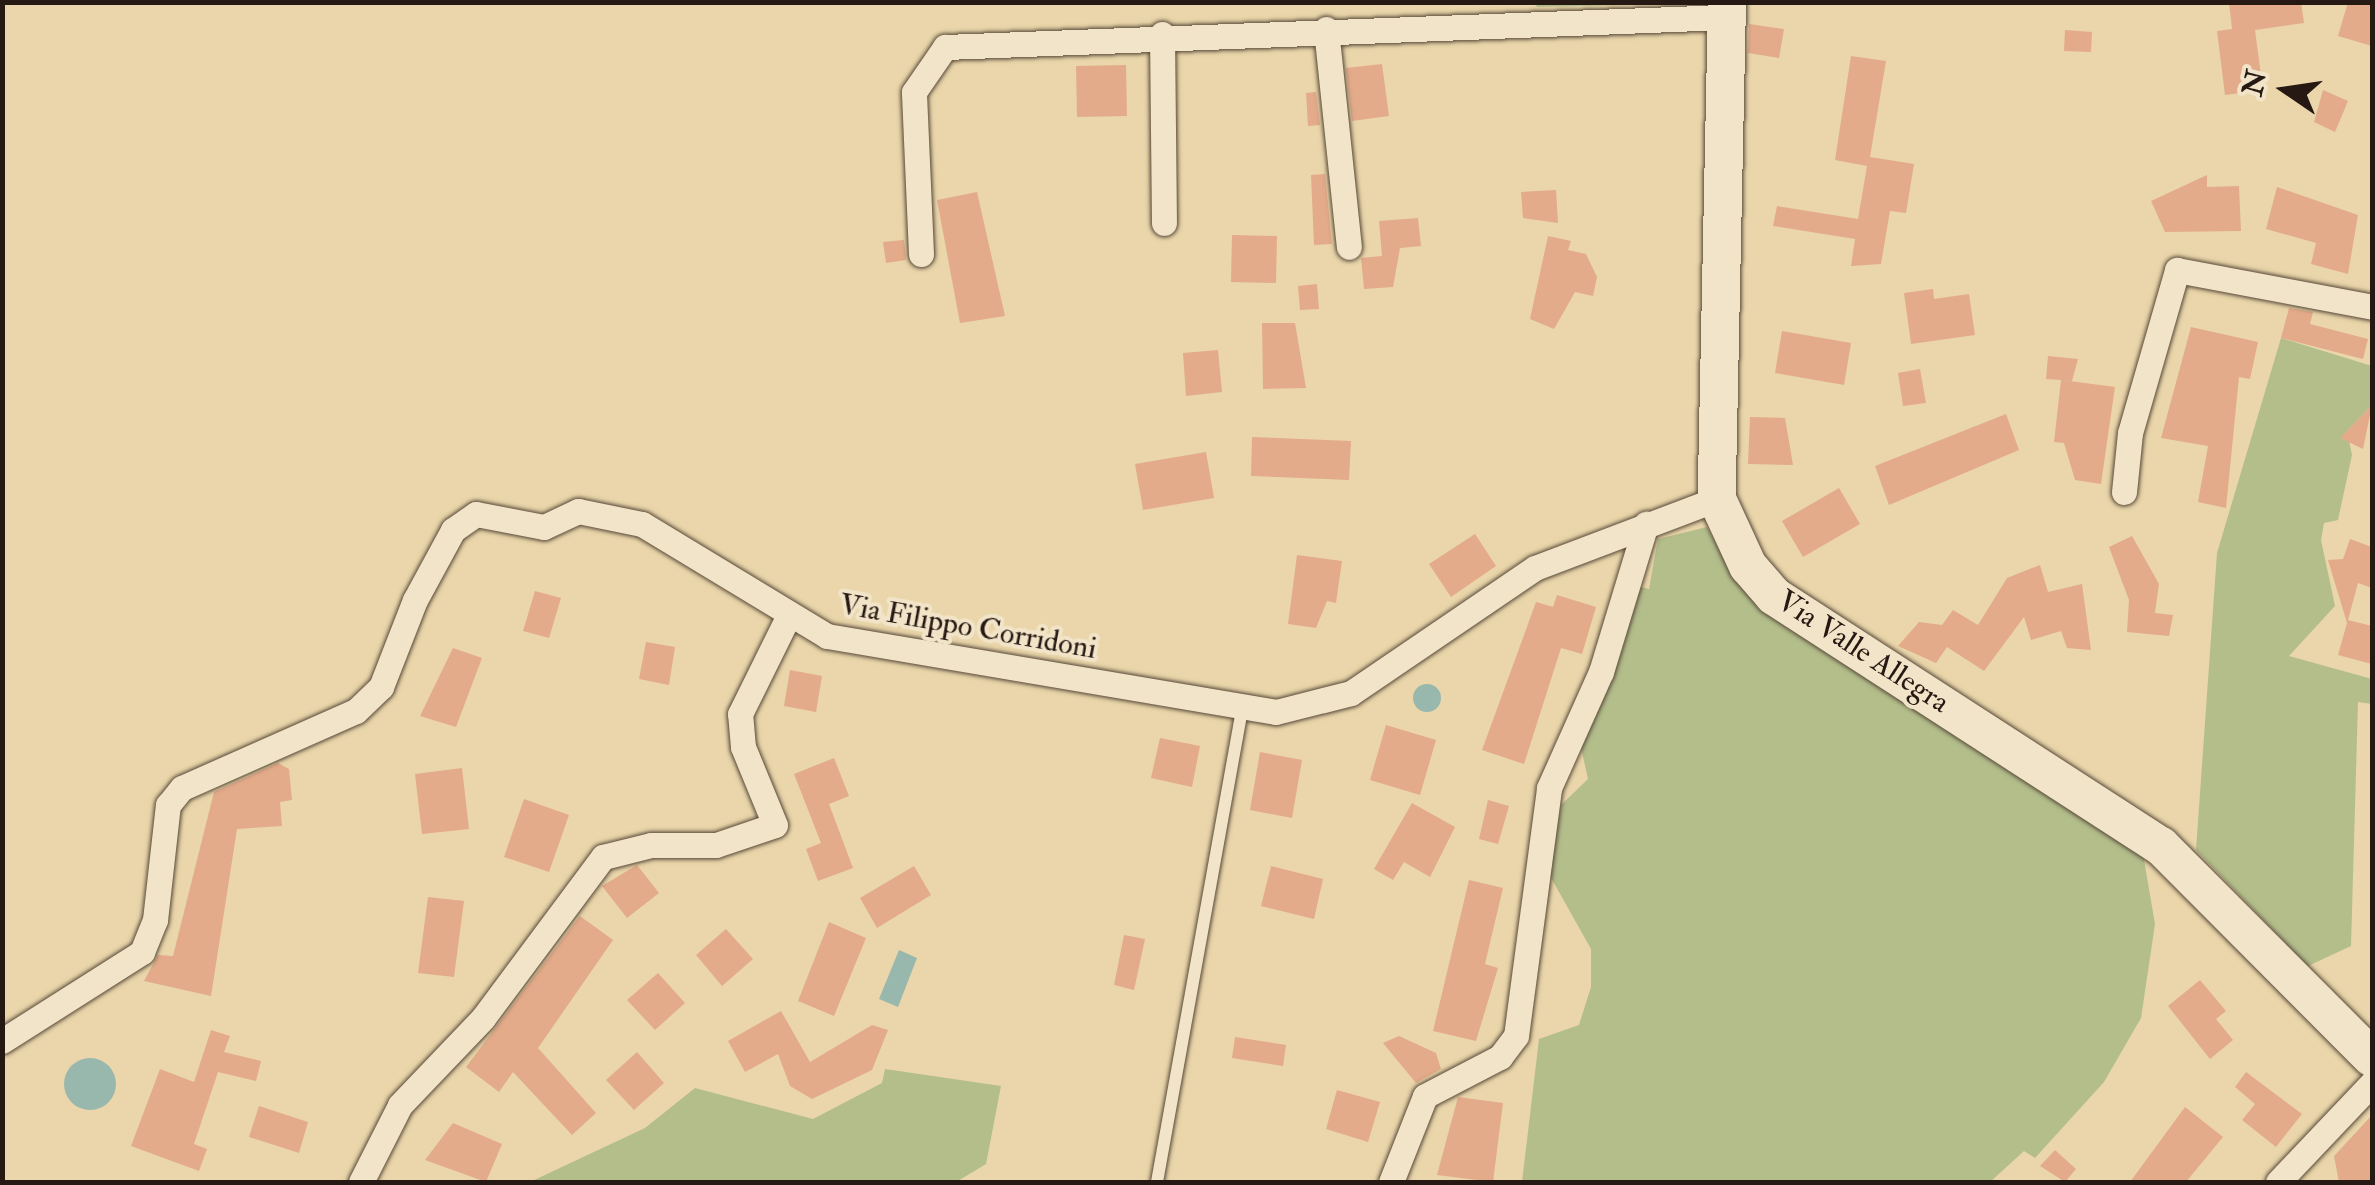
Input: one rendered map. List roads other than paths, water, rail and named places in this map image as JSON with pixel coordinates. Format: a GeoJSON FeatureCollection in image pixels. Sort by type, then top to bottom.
{"type":"FeatureCollection","features":[{"type":"Feature","properties":{"kind":"main road","name":"Via Valle Allegra"},"geometry":{"type":"LineString","coordinates":[[1726,10],[1718,499],[1730,534],[1774,596],[2161,846],[2372,1058]]}},
{"type":"Feature","properties":{"kind":"street"},"geometry":{"type":"LineString","coordinates":[[921,254],[914,92],[929,60],[946,47],[1326,28],[1517,12],[1726,10]]}},
{"type":"Feature","properties":{"kind":"street"},"geometry":{"type":"LineString","coordinates":[[1326,28],[1349,247]]}},
{"type":"Feature","properties":{"kind":"street"},"geometry":{"type":"LineString","coordinates":[[1162,34],[1164,222]]}},
{"type":"Feature","properties":{"kind":"street"},"geometry":{"type":"LineString","coordinates":[[2124,492],[2130,434],[2177,270],[2372,307]]}},
{"type":"Feature","properties":{"kind":"street","name":"Via Filippo Corridoni"},"geometry":{"type":"LineString","coordinates":[[2,1041],[142,952],[155,920],[168,805],[182,788],[356,711],[381,688],[414,600],[464,518],[544,527],[578,511],[665,534],[788,617],[851,642],[1242,708],[1316,706],[1351,693],[1535,568],[1718,499]]}},
{"type":"Feature","properties":{"kind":"street"},"geometry":{"type":"LineString","coordinates":[[1391,1182],[1416,1107],[1500,1057],[1516,1036],[1550,788],[1601,672],[1646,524]]}},
{"type":"Feature","properties":{"kind":"street"},"geometry":{"type":"LineString","coordinates":[[362,1182],[400,1105],[483,1018],[603,857],[652,845],[716,845],[775,825],[743,748],[740,714],[788,617]]}},
{"type":"Feature","properties":{"kind":"street"},"geometry":{"type":"LineString","coordinates":[[2278,1182],[2372,1083]]}},
{"type":"Feature","properties":{"kind":"lane"},"geometry":{"type":"LineString","coordinates":[[1158,1182],[1242,708]]}},
{"type":"Feature","properties":{"kind":"water"},"geometry":{"type":"Polygon","coordinates":[[[1427,684],[1437,688],[1441,698],[1437,708],[1427,712],[1417,708],[1413,698],[1417,688],[1427,684]]]}},
{"type":"Feature","properties":{"kind":"water"},"geometry":{"type":"Polygon","coordinates":[[[899,950],[917,958],[898,1007],[879,999],[899,950]]]}},
{"type":"Feature","properties":{"kind":"water"},"geometry":{"type":"Polygon","coordinates":[[[90,1058],[108,1066],[116,1084],[108,1102],[90,1110],[72,1102],[64,1084],[72,1066],[90,1058]]]}}]}
